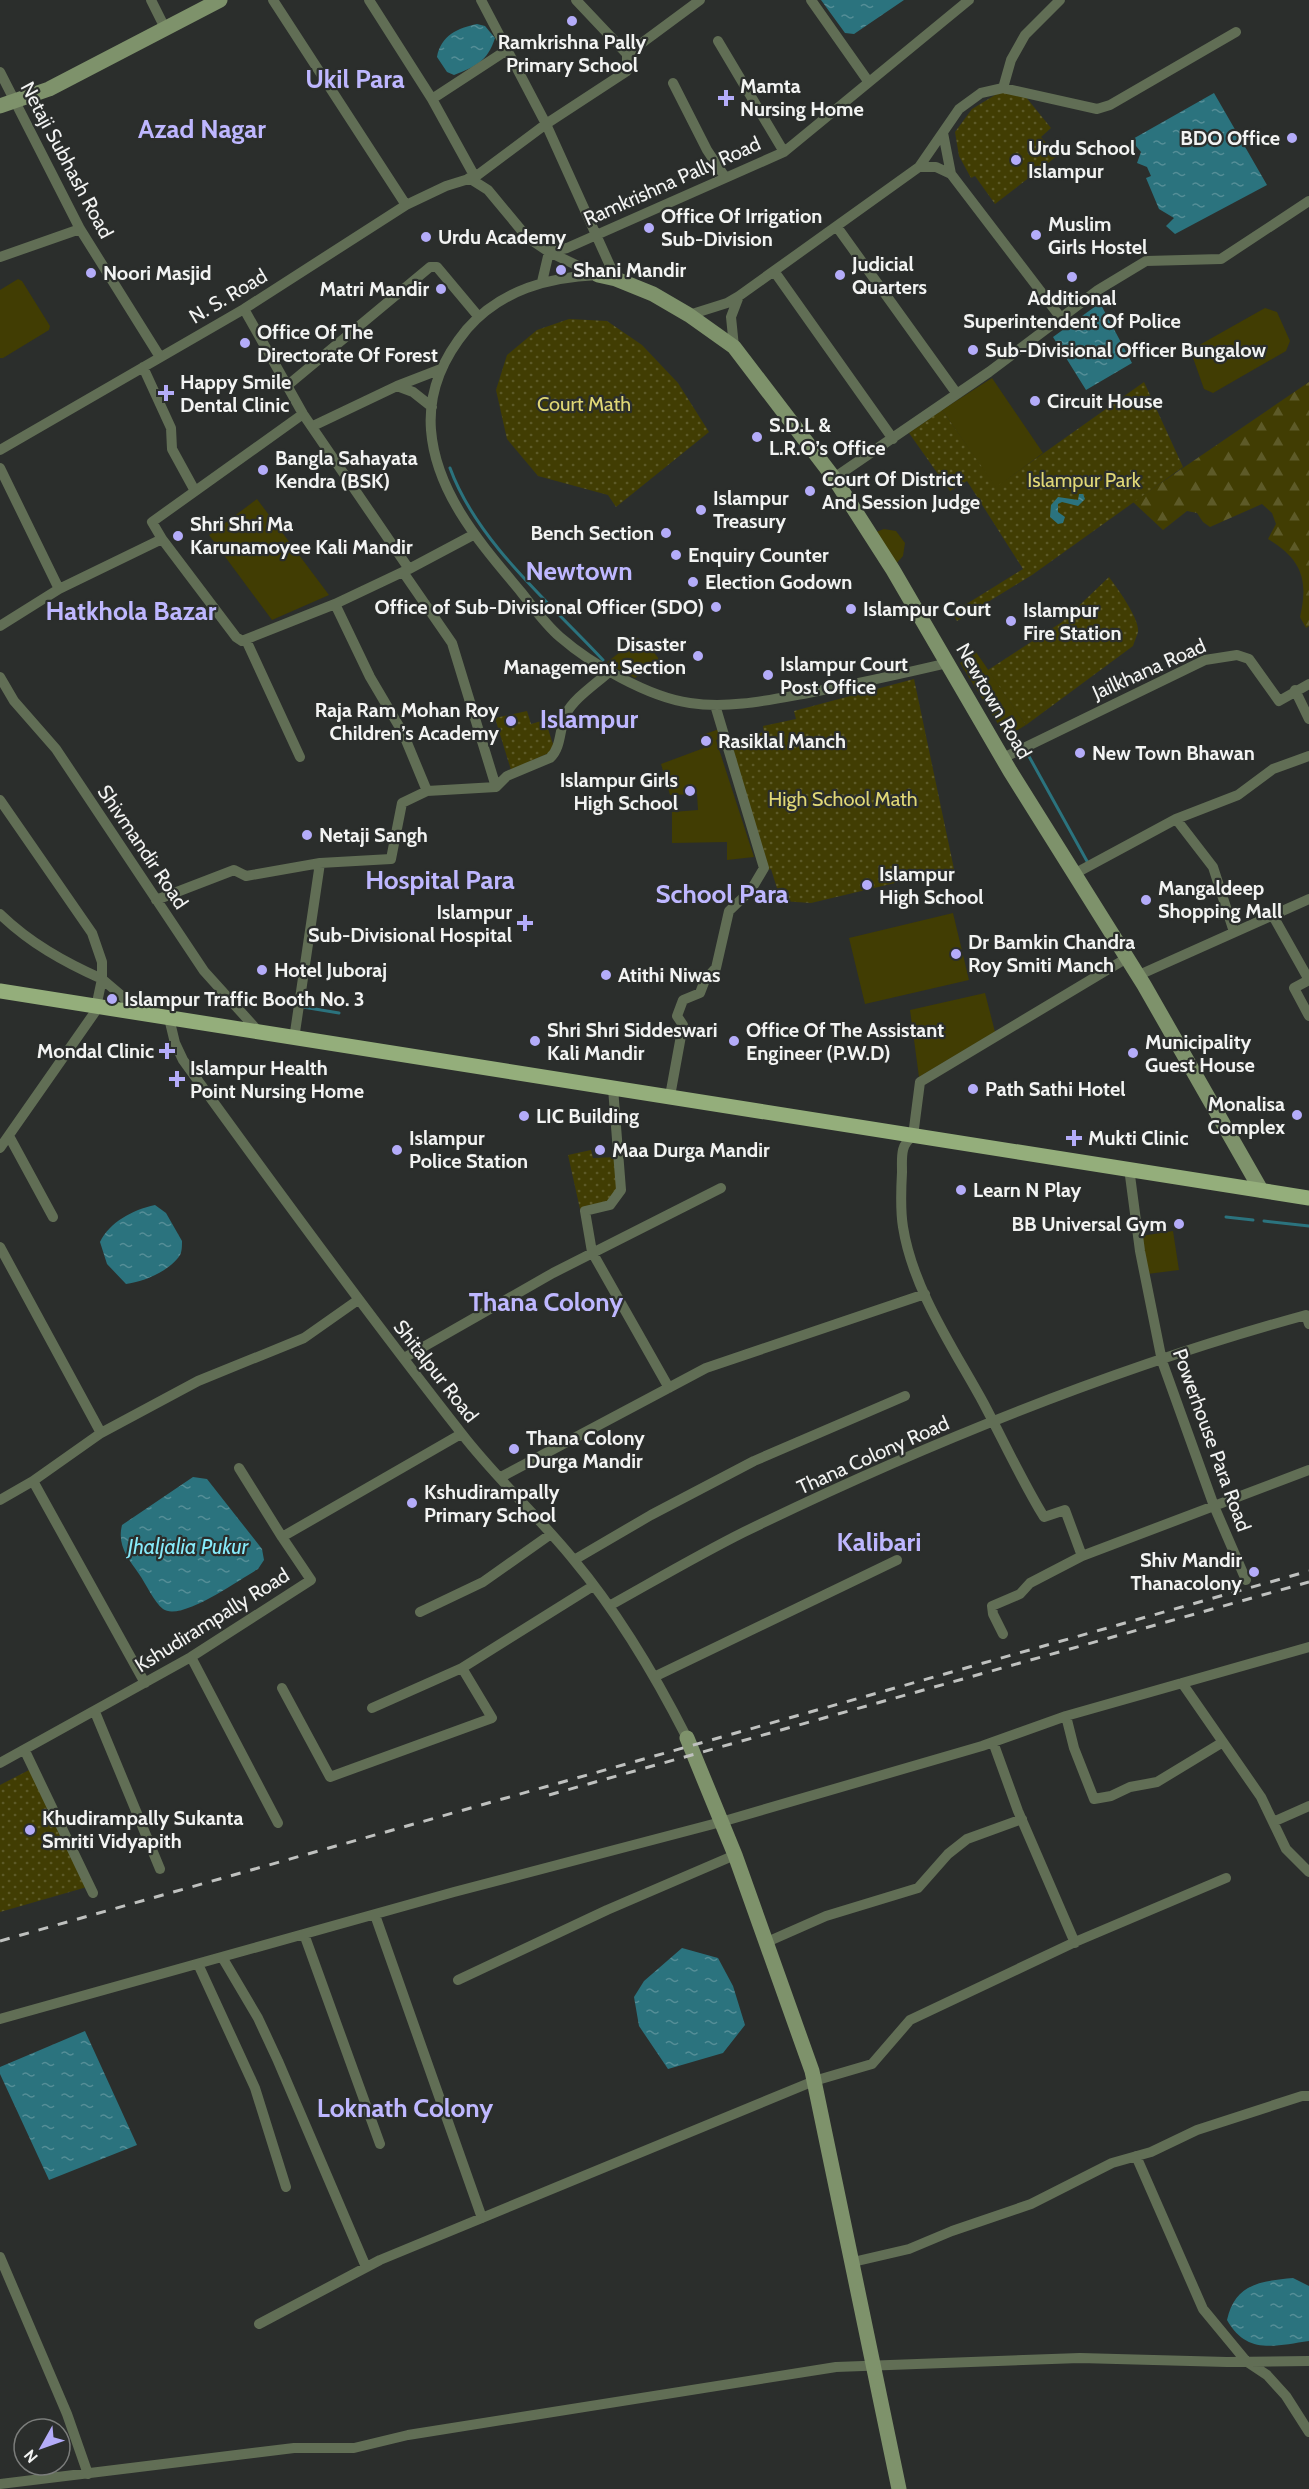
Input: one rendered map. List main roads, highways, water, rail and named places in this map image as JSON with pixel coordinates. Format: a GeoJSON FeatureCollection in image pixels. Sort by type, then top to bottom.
{"type":"FeatureCollection","features":[{"type":"Feature","properties":{"kind":"main road"},"geometry":{"type":"LineString","coordinates":[[0,991],[93,1012],[137,1013],[1309,1198]]}},
{"type":"Feature","properties":{"kind":"water"},"geometry":{"type":"Polygon","coordinates":[[[821,0],[904,0],[854,34],[845,33],[821,0]]]}},
{"type":"Feature","properties":{"kind":"water"},"geometry":{"type":"Polygon","coordinates":[[[477,24],[485,26],[495,38],[489,52],[480,62],[468,69],[454,75],[447,72],[437,57],[442,43],[457,30],[477,24]]]}},
{"type":"Feature","properties":{"kind":"water"},"geometry":{"type":"Polygon","coordinates":[[[1214,93],[1267,185],[1175,234],[1166,226],[1174,218],[1159,209],[1146,178],[1151,176],[1147,167],[1137,163],[1141,152],[1131,140],[1214,93]]]}},
{"type":"Feature","properties":{"kind":"water"},"geometry":{"type":"Polygon","coordinates":[[[1100,303],[1132,363],[1086,390],[1053,337],[1100,303]]]}},
{"type":"Feature","properties":{"kind":"water"},"geometry":{"type":"Polygon","coordinates":[[[1079,494],[1083,494],[1085,499],[1078,506],[1062,502],[1058,504],[1058,512],[1065,517],[1063,523],[1058,524],[1050,517],[1051,505],[1058,497],[1078,500],[1079,494]]]}},
{"type":"Feature","properties":{"kind":"water"},"geometry":{"type":"Polygon","coordinates":[[[155,1205],[166,1213],[182,1241],[181,1254],[163,1271],[140,1281],[126,1284],[107,1264],[100,1242],[110,1228],[123,1218],[155,1205]]]}},
{"type":"Feature","properties":{"kind":"water","name":"Jhaljalia Pukur"},"geometry":{"type":"Polygon","coordinates":[[[193,1477],[207,1479],[262,1549],[264,1560],[258,1569],[210,1598],[183,1610],[172,1611],[163,1609],[156,1602],[127,1557],[122,1546],[122,1525],[193,1477]]]}},
{"type":"Feature","properties":{"kind":"water"},"geometry":{"type":"Polygon","coordinates":[[[682,1948],[718,1958],[733,1986],[745,2025],[723,2053],[668,2069],[639,2026],[634,1997],[644,1981],[682,1948]]]}},
{"type":"Feature","properties":{"kind":"water"},"geometry":{"type":"Polygon","coordinates":[[[85,2031],[137,2145],[49,2180],[0,2074],[0,2067],[85,2031]]]}},
{"type":"Feature","properties":{"kind":"water"},"geometry":{"type":"Polygon","coordinates":[[[1293,2278],[1309,2286],[1309,2341],[1262,2346],[1243,2339],[1227,2320],[1236,2299],[1243,2292],[1260,2283],[1293,2278]]]}},
{"type":"Feature","properties":{"kind":"waterway"},"geometry":{"type":"LineString","coordinates":[[450,468],[462,495],[496,546],[538,594],[603,660]]}},
{"type":"Feature","properties":{"kind":"waterway"},"geometry":{"type":"LineString","coordinates":[[1026,751],[1088,863]]}},
{"type":"Feature","properties":{"kind":"waterway"},"geometry":{"type":"LineString","coordinates":[[303,1007],[339,1013]]}},
{"type":"Feature","properties":{"kind":"waterway"},"geometry":{"type":"LineString","coordinates":[[1226,1217],[1253,1220]]}},
{"type":"Feature","properties":{"kind":"waterway"},"geometry":{"type":"LineString","coordinates":[[1264,1221],[1309,1226]]}},
{"type":"Feature","properties":{"kind":"railway"},"geometry":{"type":"LineString","coordinates":[[0,1941],[1309,1571]]}},
{"type":"Feature","properties":{"kind":"railway"},"geometry":{"type":"LineString","coordinates":[[549,1795],[1309,1582]]}},
{"type":"Feature","properties":{"kind":"place","name":"Ramkrishna Pally Primary School"},"geometry":{"type":"Point","coordinates":[572,21]}},
{"type":"Feature","properties":{"kind":"place","name":"Mamta Nursing Home"},"geometry":{"type":"Point","coordinates":[726,98]}},
{"type":"Feature","properties":{"kind":"place","name":"BDO Office"},"geometry":{"type":"Point","coordinates":[1292,138]}},
{"type":"Feature","properties":{"kind":"place","name":"Urdu School Islampur"},"geometry":{"type":"Point","coordinates":[1016,160]}},
{"type":"Feature","properties":{"kind":"place","name":"Office Of Irrigation Sub-Division"},"geometry":{"type":"Point","coordinates":[649,228]}},
{"type":"Feature","properties":{"kind":"place","name":"Muslim Girls Hostel"},"geometry":{"type":"Point","coordinates":[1036,235]}},
{"type":"Feature","properties":{"kind":"place","name":"Urdu Academy"},"geometry":{"type":"Point","coordinates":[426,237]}},
{"type":"Feature","properties":{"kind":"place","name":"Shani Mandir"},"geometry":{"type":"Point","coordinates":[561,270]}},
{"type":"Feature","properties":{"kind":"place","name":"Noori Masjid"},"geometry":{"type":"Point","coordinates":[91,273]}},
{"type":"Feature","properties":{"kind":"place","name":"Judicial Quarters"},"geometry":{"type":"Point","coordinates":[840,275]}},
{"type":"Feature","properties":{"kind":"place","name":"Additional Superintendent Of Police"},"geometry":{"type":"Point","coordinates":[1072,277]}},
{"type":"Feature","properties":{"kind":"place","name":"Matri Mandir"},"geometry":{"type":"Point","coordinates":[441,289]}},
{"type":"Feature","properties":{"kind":"place","name":"Office Of The Directorate Of Forest"},"geometry":{"type":"Point","coordinates":[245,343]}},
{"type":"Feature","properties":{"kind":"place","name":"Sub-Divisional Officer Bungalow"},"geometry":{"type":"Point","coordinates":[973,350]}},
{"type":"Feature","properties":{"kind":"place","name":"Happy Smile Dental Clinic"},"geometry":{"type":"Point","coordinates":[166,393]}},
{"type":"Feature","properties":{"kind":"place","name":"Circuit House"},"geometry":{"type":"Point","coordinates":[1035,401]}},
{"type":"Feature","properties":{"kind":"place","name":"S.D.L & L.R.O’s Office"},"geometry":{"type":"Point","coordinates":[757,437]}},
{"type":"Feature","properties":{"kind":"place","name":"Bangla Sahayata Kendra (BSK)"},"geometry":{"type":"Point","coordinates":[263,470]}},
{"type":"Feature","properties":{"kind":"place","name":"Court Of District And Session Judge"},"geometry":{"type":"Point","coordinates":[810,491]}},
{"type":"Feature","properties":{"kind":"place","name":"Islampur Treasury"},"geometry":{"type":"Point","coordinates":[701,510]}},
{"type":"Feature","properties":{"kind":"place","name":"Bench Section"},"geometry":{"type":"Point","coordinates":[666,533]}},
{"type":"Feature","properties":{"kind":"place","name":"Shri Shri Ma Karunamoyee Kali Mandir"},"geometry":{"type":"Point","coordinates":[178,536]}},
{"type":"Feature","properties":{"kind":"place","name":"Enquiry Counter"},"geometry":{"type":"Point","coordinates":[676,555]}},
{"type":"Feature","properties":{"kind":"place","name":"Election Godown"},"geometry":{"type":"Point","coordinates":[693,582]}},
{"type":"Feature","properties":{"kind":"place","name":"Office of Sub-Divisional Officer (SDO)"},"geometry":{"type":"Point","coordinates":[716,607]}},
{"type":"Feature","properties":{"kind":"place","name":"Islampur Court"},"geometry":{"type":"Point","coordinates":[851,609]}},
{"type":"Feature","properties":{"kind":"place","name":"Islampur Fire Station"},"geometry":{"type":"Point","coordinates":[1011,621]}},
{"type":"Feature","properties":{"kind":"place","name":"Disaster Management Section"},"geometry":{"type":"Point","coordinates":[698,656]}},
{"type":"Feature","properties":{"kind":"place","name":"Islampur Court Post Office"},"geometry":{"type":"Point","coordinates":[768,675]}},
{"type":"Feature","properties":{"kind":"place","name":"Raja Ram Mohan Roy Children’s Academy"},"geometry":{"type":"Point","coordinates":[511,721]}},
{"type":"Feature","properties":{"kind":"place","name":"Rasiklal Manch"},"geometry":{"type":"Point","coordinates":[706,741]}},
{"type":"Feature","properties":{"kind":"place","name":"New Town Bhawan"},"geometry":{"type":"Point","coordinates":[1080,753]}},
{"type":"Feature","properties":{"kind":"place","name":"Islampur Girls High School"},"geometry":{"type":"Point","coordinates":[690,791]}},
{"type":"Feature","properties":{"kind":"place","name":"Netaji Sangh"},"geometry":{"type":"Point","coordinates":[307,835]}},
{"type":"Feature","properties":{"kind":"place","name":"Islampur High School"},"geometry":{"type":"Point","coordinates":[867,885]}},
{"type":"Feature","properties":{"kind":"place","name":"Mangaldeep Shopping Mall"},"geometry":{"type":"Point","coordinates":[1146,900]}},
{"type":"Feature","properties":{"kind":"place","name":"Islampur Sub-Divisional Hospital"},"geometry":{"type":"Point","coordinates":[525,923]}},
{"type":"Feature","properties":{"kind":"place","name":"Dr Bamkin Chandra Roy Smiti Manch"},"geometry":{"type":"Point","coordinates":[956,954]}},
{"type":"Feature","properties":{"kind":"place","name":"Hotel Juboraj"},"geometry":{"type":"Point","coordinates":[262,970]}},
{"type":"Feature","properties":{"kind":"place","name":"Atithi Niwas"},"geometry":{"type":"Point","coordinates":[606,975]}},
{"type":"Feature","properties":{"kind":"place","name":"Islampur Traffic Booth No. 3"},"geometry":{"type":"Point","coordinates":[112,999]}},
{"type":"Feature","properties":{"kind":"place","name":"Shri Shri Siddeswari Kali Mandir"},"geometry":{"type":"Point","coordinates":[535,1041]}},
{"type":"Feature","properties":{"kind":"place","name":"Office Of The Assistant Engineer (P.W.D)"},"geometry":{"type":"Point","coordinates":[734,1041]}},
{"type":"Feature","properties":{"kind":"place","name":"Mondal Clinic"},"geometry":{"type":"Point","coordinates":[167,1051]}},
{"type":"Feature","properties":{"kind":"place","name":"Municipality Guest House"},"geometry":{"type":"Point","coordinates":[1133,1053]}},
{"type":"Feature","properties":{"kind":"place","name":"Islampur Health Point Nursing Home"},"geometry":{"type":"Point","coordinates":[177,1079]}},
{"type":"Feature","properties":{"kind":"place","name":"Path Sathi Hotel"},"geometry":{"type":"Point","coordinates":[973,1089]}},
{"type":"Feature","properties":{"kind":"place","name":"Monalisa Complex"},"geometry":{"type":"Point","coordinates":[1297,1115]}},
{"type":"Feature","properties":{"kind":"place","name":"LIC Building"},"geometry":{"type":"Point","coordinates":[524,1116]}},
{"type":"Feature","properties":{"kind":"place","name":"Mukti Clinic"},"geometry":{"type":"Point","coordinates":[1074,1138]}},
{"type":"Feature","properties":{"kind":"place","name":"Islampur Police Station"},"geometry":{"type":"Point","coordinates":[397,1150]}},
{"type":"Feature","properties":{"kind":"place","name":"Maa Durga Mandir"},"geometry":{"type":"Point","coordinates":[600,1150]}},
{"type":"Feature","properties":{"kind":"place","name":"Learn N Play"},"geometry":{"type":"Point","coordinates":[961,1190]}},
{"type":"Feature","properties":{"kind":"place","name":"BB Universal Gym"},"geometry":{"type":"Point","coordinates":[1179,1224]}},
{"type":"Feature","properties":{"kind":"place","name":"Thana Colony Durga Mandir"},"geometry":{"type":"Point","coordinates":[514,1449]}},
{"type":"Feature","properties":{"kind":"place","name":"Kshudirampally Primary School"},"geometry":{"type":"Point","coordinates":[412,1503]}},
{"type":"Feature","properties":{"kind":"place","name":"Shiv Mandir Thanacolony"},"geometry":{"type":"Point","coordinates":[1254,1572]}},
{"type":"Feature","properties":{"kind":"place","name":"Khudirampally Sukanta Smriti Vidyapith"},"geometry":{"type":"Point","coordinates":[30,1830]}},
{"type":"Feature","properties":{"kind":"district","name":"Ukil Para"},"geometry":{"type":"Point","coordinates":[355,79]}},
{"type":"Feature","properties":{"kind":"district","name":"Azad Nagar"},"geometry":{"type":"Point","coordinates":[202,129]}},
{"type":"Feature","properties":{"kind":"district","name":"Newtown"},"geometry":{"type":"Point","coordinates":[579,571]}},
{"type":"Feature","properties":{"kind":"district","name":"Hatkhola Bazar"},"geometry":{"type":"Point","coordinates":[131,611]}},
{"type":"Feature","properties":{"kind":"district","name":"Islampur"},"geometry":{"type":"Point","coordinates":[589,719]}},
{"type":"Feature","properties":{"kind":"district","name":"Hospital Para"},"geometry":{"type":"Point","coordinates":[440,880]}},
{"type":"Feature","properties":{"kind":"district","name":"School Para"},"geometry":{"type":"Point","coordinates":[722,894]}},
{"type":"Feature","properties":{"kind":"district","name":"Thana Colony"},"geometry":{"type":"Point","coordinates":[546,1302]}},
{"type":"Feature","properties":{"kind":"district","name":"Kalibari"},"geometry":{"type":"Point","coordinates":[879,1542]}},
{"type":"Feature","properties":{"kind":"district","name":"Loknath Colony"},"geometry":{"type":"Point","coordinates":[405,2108]}},
{"type":"Feature","properties":{"kind":"park label","name":"Court Math"},"geometry":{"type":"Point","coordinates":[584,404]}},
{"type":"Feature","properties":{"kind":"park label","name":"Islampur Park"},"geometry":{"type":"Point","coordinates":[1084,480]}},
{"type":"Feature","properties":{"kind":"park label","name":"High School Math"},"geometry":{"type":"Point","coordinates":[843,799]}}]}
